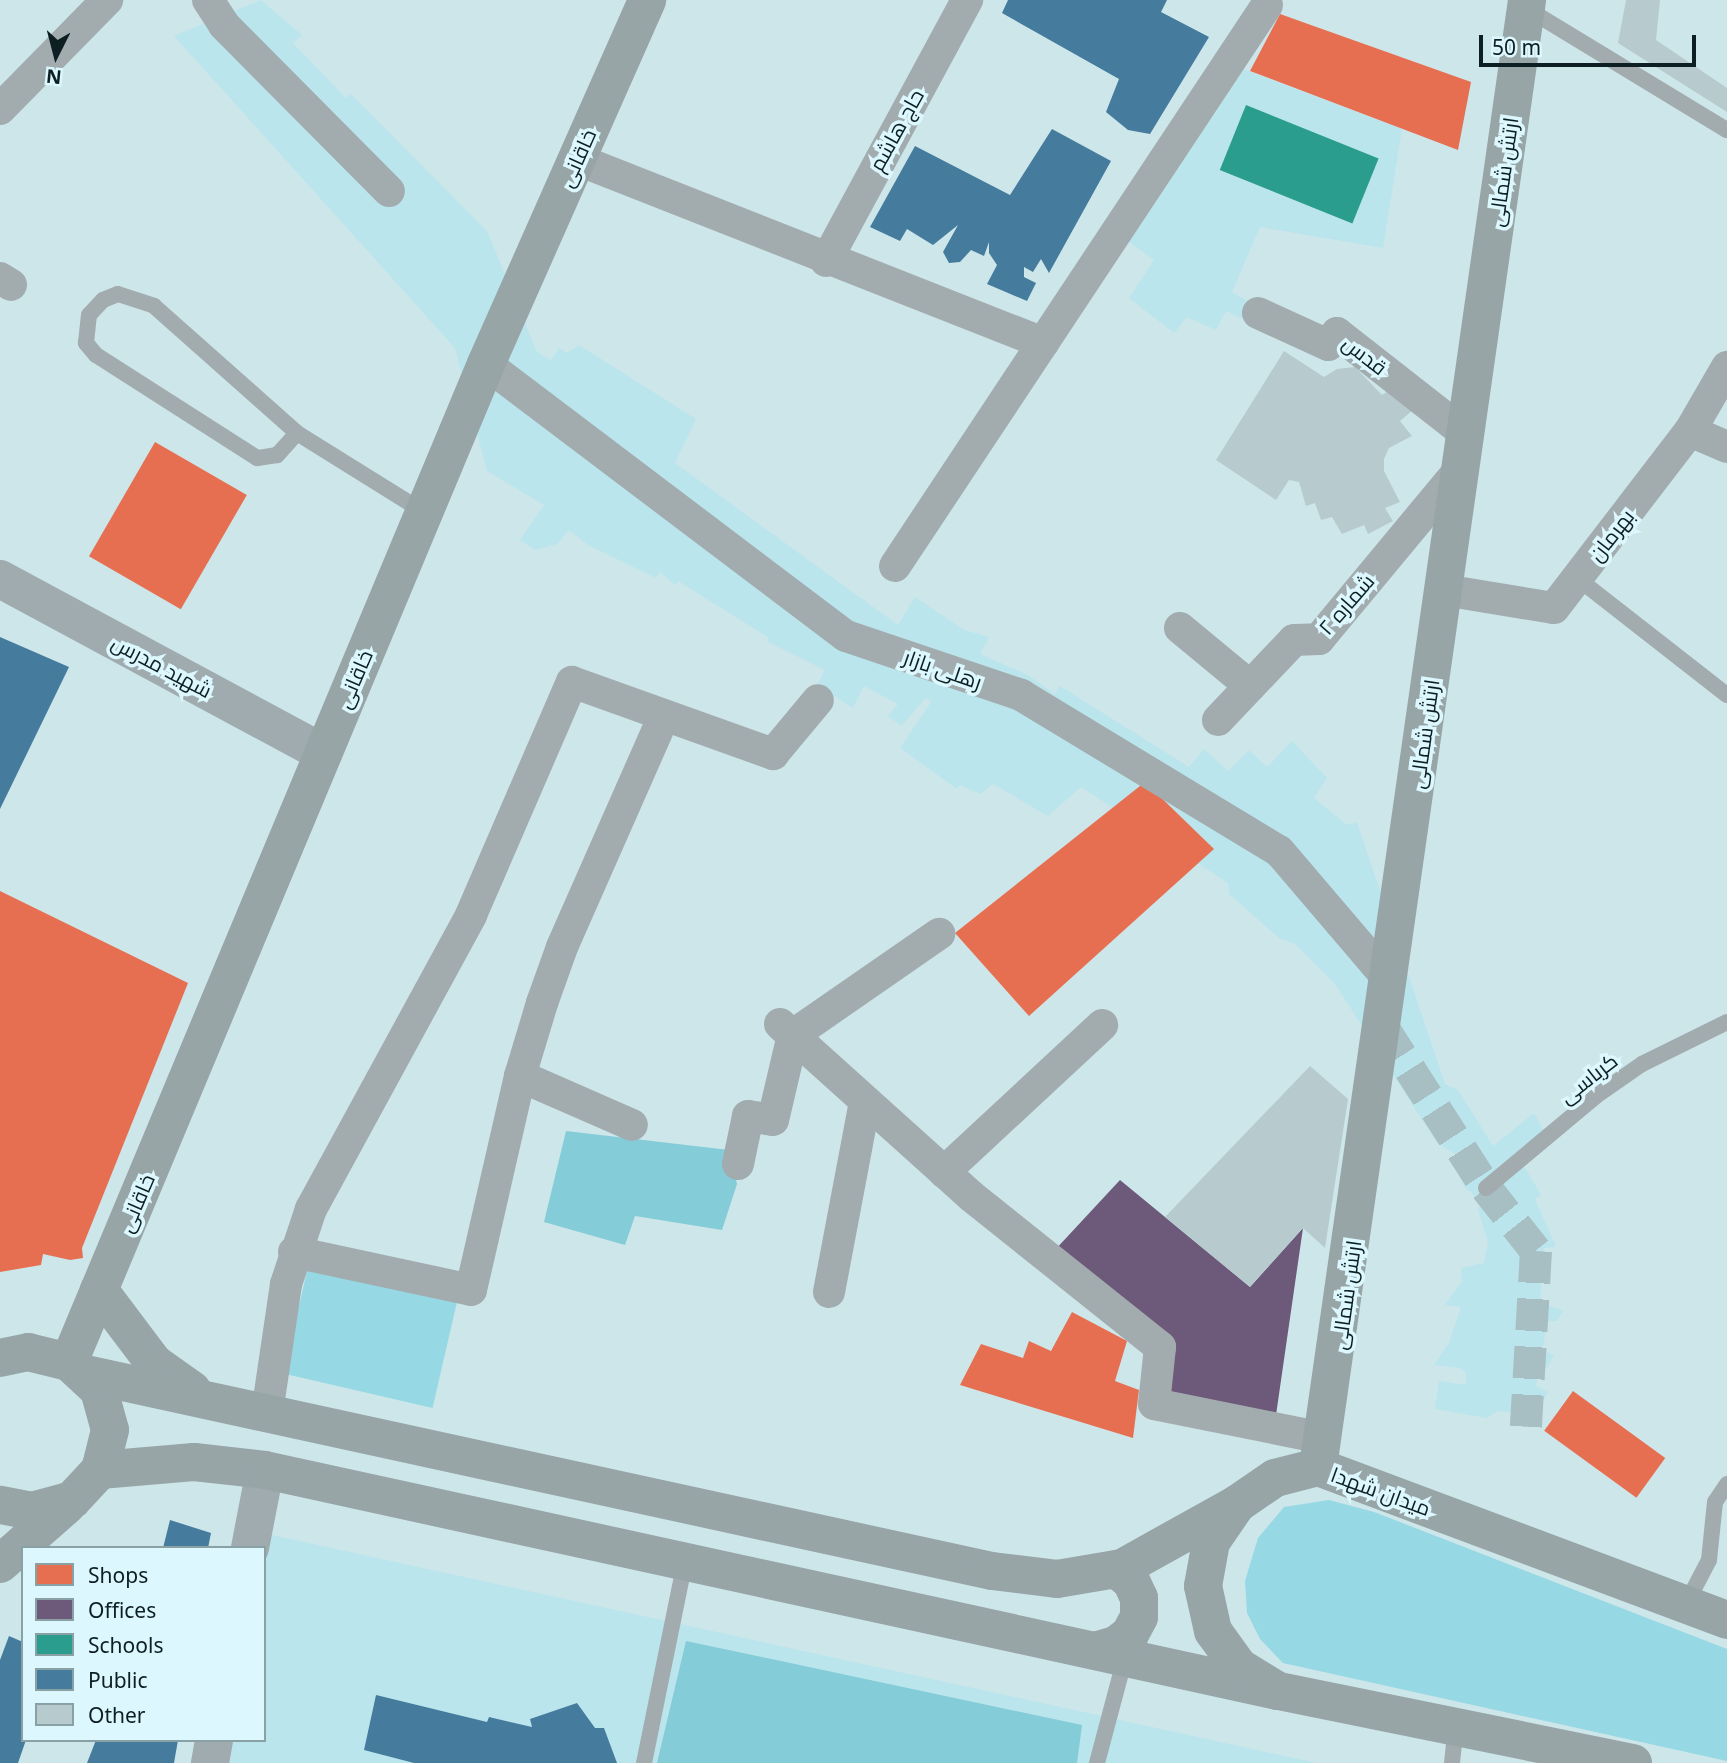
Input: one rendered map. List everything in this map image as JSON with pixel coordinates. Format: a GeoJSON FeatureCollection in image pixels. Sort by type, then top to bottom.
{"type":"FeatureCollection","features":[{"type":"Feature","properties":{"kind":"main road","name":"خاقانی"},"geometry":{"type":"LineString","coordinates":[[77,1368],[99,1290],[486,364],[647,0]]}},
{"type":"Feature","properties":{"kind":"main road","name":"ارتش شمالی"},"geometry":{"type":"LineString","coordinates":[[1321,1452],[1527,4]]}},
{"type":"Feature","properties":{"kind":"main road","name":"شهید مدرس"},"geometry":{"type":"LineString","coordinates":[[0,579],[323,753]]}},
{"type":"Feature","properties":{"kind":"main road"},"geometry":{"type":"LineString","coordinates":[[99,1290],[154,1363],[205,1399]]}},
{"type":"Feature","properties":{"kind":"main road"},"geometry":{"type":"LineString","coordinates":[[0,1358],[28,1352],[77,1368],[267,1413],[992,1570],[1057,1579],[1116,1570],[1181,1539],[1237,1504]]}},
{"type":"Feature","properties":{"kind":"main road"},"geometry":{"type":"LineString","coordinates":[[0,1563],[72,1500],[100,1470],[110,1430],[99,1390],[77,1368]]}},
{"type":"Feature","properties":{"kind":"main road","name":"میدان شهدا"},"geometry":{"type":"LineString","coordinates":[[1633,1763],[1454,1745],[1278,1691],[1239,1667],[1213,1631],[1203,1586],[1212,1542],[1237,1504],[1275,1478],[1321,1452],[1727,1620]]}},
{"type":"Feature","properties":{"kind":"main road"},"geometry":{"type":"LineString","coordinates":[[100,1470],[194,1462],[265,1470],[1278,1691]]}},
{"type":"Feature","properties":{"kind":"main road"},"geometry":{"type":"LineString","coordinates":[[250,1546],[265,1470]]}},
{"type":"Feature","properties":{"kind":"main road"},"geometry":{"type":"LineString","coordinates":[[0,1505],[32,1511],[72,1500]]}},
{"type":"Feature","properties":{"kind":"main road"},"geometry":{"type":"LineString","coordinates":[[1112,1653],[1116,1645],[1130,1634],[1139,1617],[1135,1590],[1116,1570]]}},
{"type":"Feature","properties":{"kind":"main road"},"geometry":{"type":"LineString","coordinates":[[210,1763],[214,1742]]}},
{"type":"Feature","properties":{"kind":"street"},"geometry":{"type":"LineString","coordinates":[[0,109],[107,0]]}},
{"type":"Feature","properties":{"kind":"street"},"geometry":{"type":"LineString","coordinates":[[208,0],[224,25],[389,191]]}},
{"type":"Feature","properties":{"kind":"street","name":"حاج هاشم"},"geometry":{"type":"LineString","coordinates":[[826,261],[967,0]]}},
{"type":"Feature","properties":{"kind":"street"},"geometry":{"type":"LineString","coordinates":[[895,566],[1267,5]]}},
{"type":"Feature","properties":{"kind":"street"},"geometry":{"type":"LineString","coordinates":[[576,159],[826,261],[1043,343]]}},
{"type":"Feature","properties":{"kind":"street","name":"قدس"},"geometry":{"type":"LineString","coordinates":[[1258,313],[1328,345],[1337,333],[1464,451]]}},
{"type":"Feature","properties":{"kind":"street","name":"رهلی بازار"},"geometry":{"type":"LineString","coordinates":[[486,364],[846,636],[1021,695],[1279,851],[1390,981]]}},
{"type":"Feature","properties":{"kind":"street","name":"بهرمان"},"geometry":{"type":"LineString","coordinates":[[1444,590],[1554,608],[1690,430],[1727,367]]}},
{"type":"Feature","properties":{"kind":"street"},"geometry":{"type":"LineString","coordinates":[[1690,430],[1727,447]]}},
{"type":"Feature","properties":{"kind":"street","name":"شماره ۲"},"geometry":{"type":"LineString","coordinates":[[1218,720],[1294,640],[1319,639],[1464,451]]}},
{"type":"Feature","properties":{"kind":"street"},"geometry":{"type":"LineString","coordinates":[[1180,628],[1250,686]]}},
{"type":"Feature","properties":{"kind":"street"},"geometry":{"type":"LineString","coordinates":[[267,1413],[277,1333],[294,1252],[332,1164],[471,915],[572,682],[773,754],[818,700]]}},
{"type":"Feature","properties":{"kind":"street"},"geometry":{"type":"LineString","coordinates":[[294,1252],[471,1290],[520,1076],[562,947],[664,716]]}},
{"type":"Feature","properties":{"kind":"street"},"geometry":{"type":"LineString","coordinates":[[738,1164],[748,1116],[773,1120],[786,1030],[939,934]]}},
{"type":"Feature","properties":{"kind":"street"},"geometry":{"type":"LineString","coordinates":[[944,1172],[1102,1025]]}},
{"type":"Feature","properties":{"kind":"street"},"geometry":{"type":"LineString","coordinates":[[786,1030],[944,1172],[1160,1347],[1154,1404],[1321,1452]]}},
{"type":"Feature","properties":{"kind":"street"},"geometry":{"type":"LineString","coordinates":[[520,1076],[632,1125]]}},
{"type":"Feature","properties":{"kind":"street"},"geometry":{"type":"LineString","coordinates":[[829,1292],[865,1101]]}},
{"type":"Feature","properties":{"kind":"lane"},"geometry":{"type":"LineString","coordinates":[[1527,4],[1727,130]]}},
{"type":"Feature","properties":{"kind":"lane"},"geometry":{"type":"LineString","coordinates":[[298,433],[277,456],[257,458],[96,355],[86,343],[89,315],[103,300],[118,295],[155,306],[298,433],[424,512]]}},
{"type":"Feature","properties":{"kind":"lane"},"geometry":{"type":"LineString","coordinates":[[1577,579],[1727,695]]}},
{"type":"Feature","properties":{"kind":"lane","name":"کرباسی"},"geometry":{"type":"LineString","coordinates":[[1486,1188],[1607,1088],[1642,1064],[1727,1022]]}},
{"type":"Feature","properties":{"kind":"lane"},"geometry":{"type":"LineString","coordinates":[[1686,1604],[1709,1560],[1715,1502],[1727,1484]]}},
{"type":"Feature","properties":{"kind":"lane"},"geometry":{"type":"LineString","coordinates":[[644,1763],[685,1562]]}},
{"type":"Feature","properties":{"kind":"lane"},"geometry":{"type":"LineString","coordinates":[[1097,1763],[1112,1653]]}},
{"type":"Feature","properties":{"kind":"shaded area"},"geometry":{"type":"Polygon","coordinates":[[[261,0],[302,35],[293,43],[346,98],[351,94],[487,231],[537,352],[551,360],[559,348],[567,353],[579,345],[696,419],[675,463],[898,625],[915,597],[964,630],[989,637],[980,654],[1026,674],[1055,694],[1060,686],[1189,767],[1204,749],[1228,771],[1249,750],[1267,767],[1292,741],[1327,778],[1314,798],[1347,825],[1357,822],[1445,1084],[1458,1090],[1493,1146],[1534,1113],[1549,1141],[1522,1163],[1541,1195],[1535,1199],[1556,1247],[1544,1248],[1540,1302],[1563,1311],[1557,1321],[1548,1321],[1542,1350],[1554,1355],[1547,1368],[1541,1366],[1536,1386],[1548,1392],[1530,1425],[1515,1413],[1498,1411],[1487,1418],[1435,1409],[1439,1381],[1466,1385],[1466,1373],[1460,1368],[1434,1365],[1449,1343],[1461,1307],[1445,1305],[1462,1281],[1461,1268],[1484,1263],[1488,1242],[1478,1210],[1481,1202],[1463,1185],[1458,1156],[1437,1143],[1335,984],[1295,944],[1279,938],[1229,894],[1228,883],[1081,787],[1048,816],[993,784],[980,794],[960,785],[957,789],[900,748],[931,702],[926,698],[901,726],[888,716],[898,704],[864,686],[853,708],[817,685],[825,670],[768,642],[769,638],[678,581],[675,585],[660,572],[656,578],[588,545],[569,530],[557,544],[535,550],[520,540],[544,505],[487,471],[455,348],[174,36],[261,0]]]}},
{"type":"Feature","properties":{"kind":"shaded area"},"geometry":{"type":"Polygon","coordinates":[[[1235,66],[1402,129],[1383,248],[1260,227],[1232,292],[1256,306],[1248,321],[1226,311],[1216,330],[1187,317],[1174,333],[1129,298],[1154,260],[1125,239],[1235,66]]]}},
{"type":"Feature","properties":{"kind":"shaded area"},"geometry":{"type":"Polygon","coordinates":[[[566,1131],[729,1150],[737,1184],[722,1230],[635,1216],[625,1245],[544,1222],[566,1131]]]}},
{"type":"Feature","properties":{"kind":"shaded area"},"geometry":{"type":"Polygon","coordinates":[[[314,1241],[463,1275],[432,1408],[283,1374],[314,1241]]]}},
{"type":"Feature","properties":{"kind":"shaded area"},"geometry":{"type":"Polygon","coordinates":[[[1329,1500],[1374,1512],[1727,1649],[1727,1761],[1283,1663],[1260,1639],[1247,1613],[1245,1581],[1258,1538],[1284,1507],[1329,1500]]]}},
{"type":"Feature","properties":{"kind":"shaded area"},"geometry":{"type":"Polygon","coordinates":[[[263,1533],[1317,1763],[230,1763],[233,1742],[266,1742],[266,1546],[263,1546],[263,1533]]]}},
{"type":"Feature","properties":{"kind":"shaded area"},"geometry":{"type":"Polygon","coordinates":[[[686,1641],[1082,1725],[1077,1763],[657,1763],[686,1641]]]}},
{"type":"Feature","properties":{"kind":"building: Shops"},"geometry":{"type":"Polygon","coordinates":[[[1280,14],[1471,82],[1458,150],[1250,71],[1280,14]]]}},
{"type":"Feature","properties":{"kind":"building: Shops"},"geometry":{"type":"Polygon","coordinates":[[[155,442],[247,495],[181,609],[89,556],[155,442]]]}},
{"type":"Feature","properties":{"kind":"building: Shops"},"geometry":{"type":"Polygon","coordinates":[[[1145,782],[1214,849],[1029,1016],[955,933],[1145,782]]]}},
{"type":"Feature","properties":{"kind":"building: Shops"},"geometry":{"type":"Polygon","coordinates":[[[0,891],[188,983],[82,1248],[83,1258],[70,1260],[43,1254],[41,1265],[0,1272],[0,891]]]}},
{"type":"Feature","properties":{"kind":"building: Shops"},"geometry":{"type":"Polygon","coordinates":[[[1072,1312],[1127,1341],[1115,1381],[1139,1390],[1133,1438],[960,1385],[981,1344],[1023,1358],[1029,1341],[1051,1351],[1072,1312]]]}},
{"type":"Feature","properties":{"kind":"building: Shops"},"geometry":{"type":"Polygon","coordinates":[[[1573,1391],[1665,1458],[1636,1498],[1544,1431],[1573,1391]]]}},
{"type":"Feature","properties":{"kind":"building: Offices"},"geometry":{"type":"Polygon","coordinates":[[[1120,1180],[1250,1287],[1303,1228],[1276,1415],[1168,1396],[1173,1347],[1054,1251],[1120,1180]]]}},
{"type":"Feature","properties":{"kind":"building: Schools"},"geometry":{"type":"Polygon","coordinates":[[[1246,105],[1379,159],[1352,223],[1220,170],[1246,105]]]}},
{"type":"Feature","properties":{"kind":"building: Public"},"geometry":{"type":"Polygon","coordinates":[[[1008,0],[1167,0],[1161,12],[1209,37],[1150,134],[1128,130],[1106,112],[1119,79],[1002,13],[1008,0]]]}},
{"type":"Feature","properties":{"kind":"building: Public"},"geometry":{"type":"Polygon","coordinates":[[[1052,129],[1111,161],[1049,273],[1041,259],[1033,272],[1024,267],[1024,277],[1036,283],[1027,301],[987,284],[997,265],[989,253],[989,242],[984,256],[971,250],[960,262],[949,263],[943,252],[958,225],[933,245],[907,229],[900,241],[870,227],[915,146],[1010,195],[1052,129]]]}},
{"type":"Feature","properties":{"kind":"building: Public"},"geometry":{"type":"Polygon","coordinates":[[[0,637],[69,667],[0,809],[0,637]]]}},
{"type":"Feature","properties":{"kind":"building: Public"},"geometry":{"type":"Polygon","coordinates":[[[170,1520],[211,1533],[208,1546],[164,1546],[170,1520]]]}},
{"type":"Feature","properties":{"kind":"building: Public"},"geometry":{"type":"Polygon","coordinates":[[[9,1636],[21,1641],[21,1742],[25,1742],[18,1763],[0,1763],[0,1660],[9,1636]]]}},
{"type":"Feature","properties":{"kind":"building: Public"},"geometry":{"type":"Polygon","coordinates":[[[376,1695],[487,1722],[489,1717],[532,1727],[530,1719],[577,1703],[595,1728],[604,1728],[617,1763],[414,1763],[364,1750],[376,1695]]]}},
{"type":"Feature","properties":{"kind":"building: Public"},"geometry":{"type":"Polygon","coordinates":[[[95,1742],[178,1742],[174,1763],[87,1763],[95,1742]]]}},
{"type":"Feature","properties":{"kind":"building: Other"},"geometry":{"type":"Polygon","coordinates":[[[1626,0],[1660,0],[1656,40],[1727,88],[1727,112],[1618,43],[1626,0]]]}},
{"type":"Feature","properties":{"kind":"building: Other"},"geometry":{"type":"Polygon","coordinates":[[[1284,351],[1324,377],[1337,369],[1355,367],[1382,395],[1393,388],[1413,410],[1400,421],[1412,436],[1389,448],[1384,459],[1384,471],[1400,502],[1385,508],[1393,521],[1368,534],[1364,525],[1342,534],[1332,517],[1321,520],[1315,503],[1306,506],[1299,482],[1289,480],[1276,500],[1216,460],[1284,351]]]}},
{"type":"Feature","properties":{"kind":"building: Other"},"geometry":{"type":"Polygon","coordinates":[[[1310,1066],[1348,1099],[1325,1248],[1303,1228],[1250,1287],[1165,1217],[1310,1066]]]}},
{"type":"Feature","properties":{"kind":"tunnel"},"geometry":{"type":"LineString","coordinates":[[1384,1029],[1486,1188],[1536,1251],[1526,1427]]}}]}
